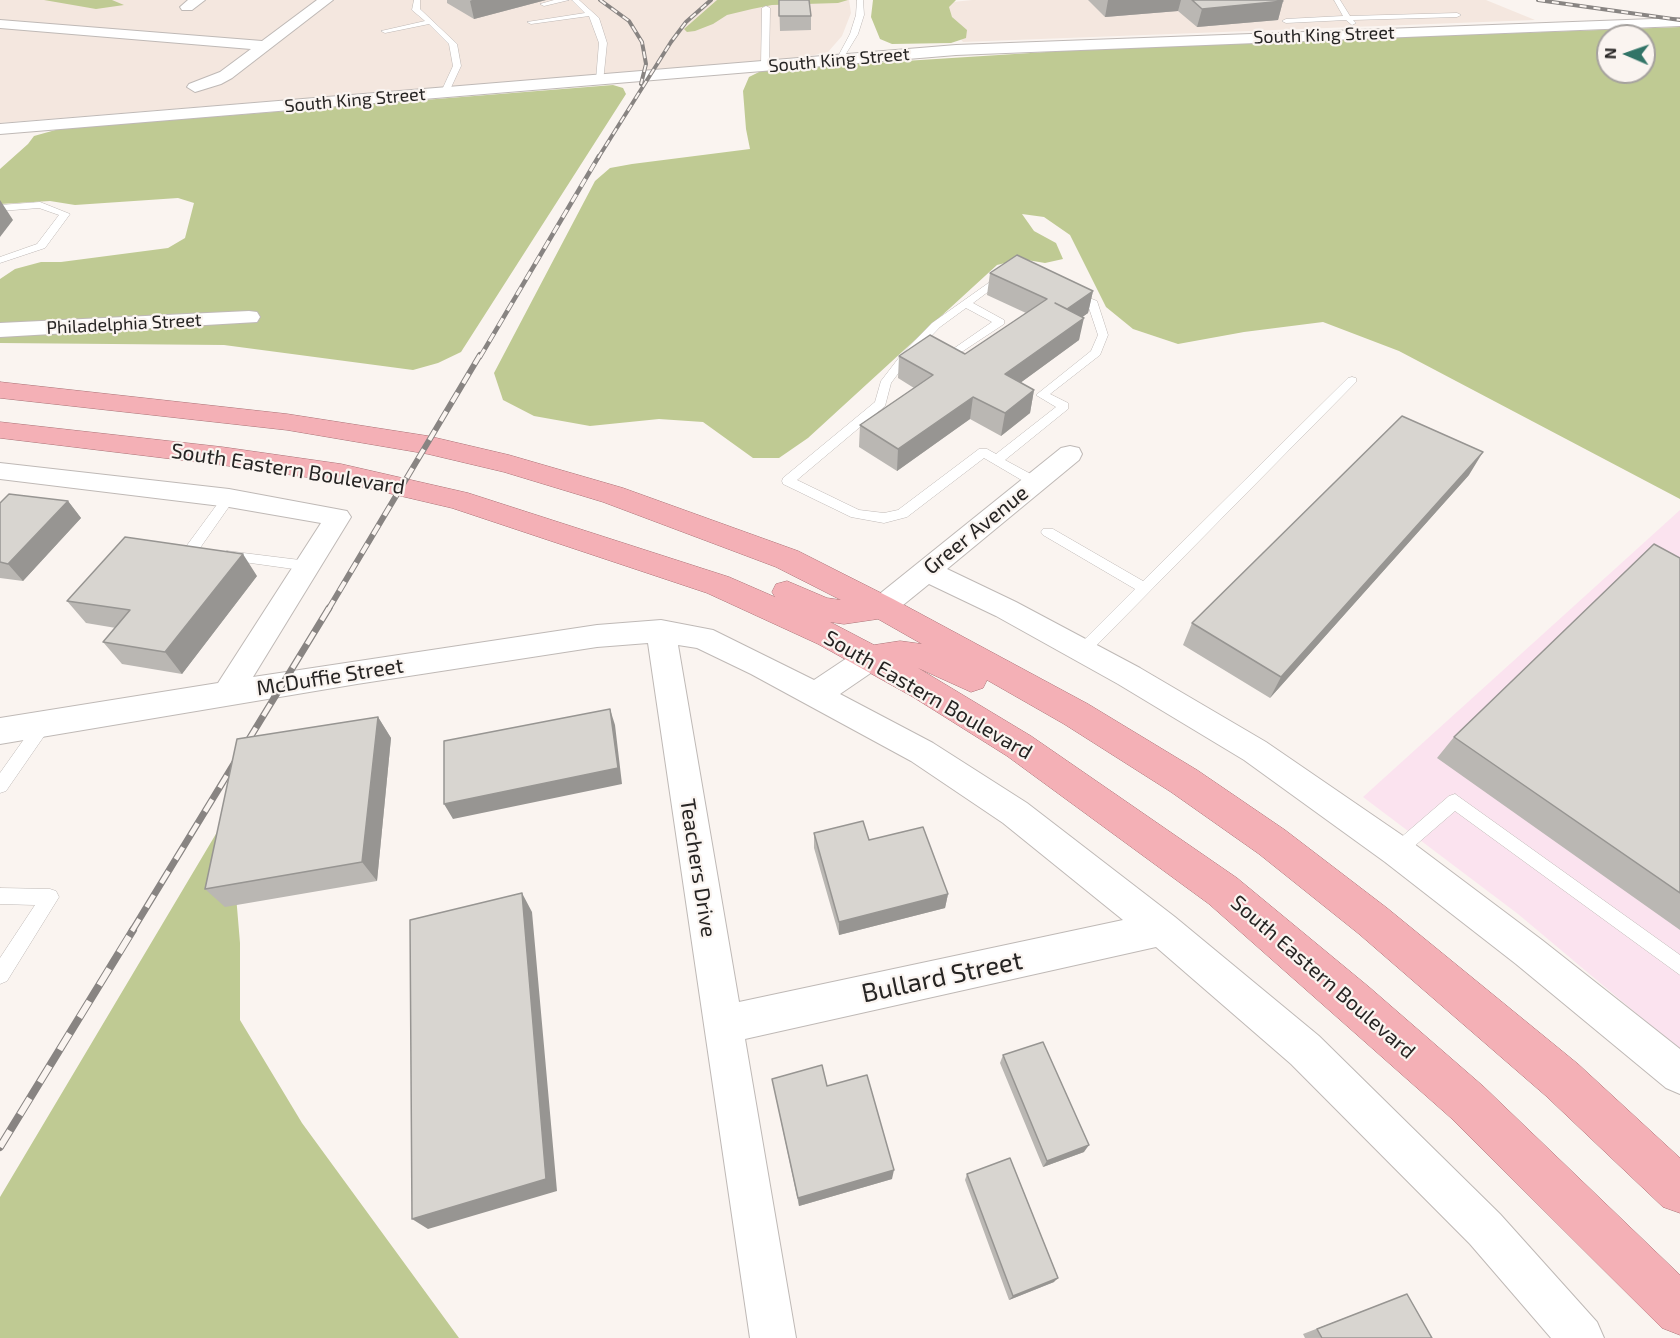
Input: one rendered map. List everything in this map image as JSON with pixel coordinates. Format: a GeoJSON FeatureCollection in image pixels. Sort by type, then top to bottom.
{"type":"FeatureCollection","features":[{"type":"Feature","properties":{"kind":"highway","name":"South Eastern Boulevard"},"geometry":{"type":"LineString","coordinates":[[0,390],[333,429],[428,445],[509,464],[613,495],[739,540],[787,560],[882,607],[1076,714],[1184,781],[1272,842],[1373,921],[1562,1080],[1680,1190]]}},
{"type":"Feature","properties":{"kind":"highway","name":"South Eastern Boulevard"},"geometry":{"type":"LineString","coordinates":[[0,430],[210,454],[340,473],[458,500],[718,585],[828,635],[925,688],[1019,746],[1223,891],[1467,1102],[1680,1310]]}},
{"type":"Feature","properties":{"kind":"highway"},"geometry":{"type":"LineString","coordinates":[[546,527],[721,566],[764,581],[821,609],[844,612],[882,607]]}},
{"type":"Feature","properties":{"kind":"highway"},"geometry":{"type":"LineString","coordinates":[[870,658],[900,653],[926,657],[1184,781]]}},
{"type":"Feature","properties":{"kind":"street"},"geometry":{"type":"LineString","coordinates":[[195,87],[226,75],[326,0]]}},
{"type":"Feature","properties":{"kind":"street","name":"South King Street"},"geometry":{"type":"LineString","coordinates":[[0,129],[1030,46],[1680,22]]}},
{"type":"Feature","properties":{"kind":"street"},"geometry":{"type":"LineString","coordinates":[[0,24],[266,46]]}},
{"type":"Feature","properties":{"kind":"street","name":"Philadelphia Street"},"geometry":{"type":"LineString","coordinates":[[0,330],[249,317]]}},
{"type":"Feature","properties":{"kind":"street","name":"Greer Avenue"},"geometry":{"type":"LineString","coordinates":[[882,607],[1070,454]]}},
{"type":"Feature","properties":{"kind":"street","name":"South Eastern Boulevard"},"geometry":{"type":"LineString","coordinates":[[0,471],[229,498],[338,517],[227,694]]}},
{"type":"Feature","properties":{"kind":"street"},"geometry":{"type":"LineString","coordinates":[[926,571],[1006,609],[1255,751],[1397,850],[1529,952],[1680,1074]]}},
{"type":"Feature","properties":{"kind":"street"},"geometry":{"type":"LineString","coordinates":[[661,631],[703,638],[762,666],[922,752],[1015,813],[1162,929],[1305,1050],[1485,1229],[1581,1338]]}},
{"type":"Feature","properties":{"kind":"street","name":"McDuffie Street"},"geometry":{"type":"LineString","coordinates":[[0,731],[45,722],[586,638],[661,631]]}},
{"type":"Feature","properties":{"kind":"street","name":"Teachers Drive"},"geometry":{"type":"LineString","coordinates":[[661,631],[773,1338]]}},
{"type":"Feature","properties":{"kind":"street"},"geometry":{"type":"LineString","coordinates":[[815,695],[870,658]]}},
{"type":"Feature","properties":{"kind":"street","name":"Bullard Street"},"geometry":{"type":"LineString","coordinates":[[723,1025],[1162,929]]}},
{"type":"Feature","properties":{"kind":"lane"},"geometry":{"type":"LineString","coordinates":[[417,0],[416,10],[441,30],[453,44],[457,66],[445,92]]}},
{"type":"Feature","properties":{"kind":"lane"},"geometry":{"type":"LineString","coordinates":[[544,4],[566,0]]}},
{"type":"Feature","properties":{"kind":"lane"},"geometry":{"type":"LineString","coordinates":[[575,0],[595,18],[603,44],[600,80]]}},
{"type":"Feature","properties":{"kind":"lane"},"geometry":{"type":"LineString","coordinates":[[838,60],[854,34],[860,15],[860,0]]}},
{"type":"Feature","properties":{"kind":"lane"},"geometry":{"type":"LineString","coordinates":[[1337,0],[1359,33]]}},
{"type":"Feature","properties":{"kind":"lane"},"geometry":{"type":"LineString","coordinates":[[765,66],[766,8]]}},
{"type":"Feature","properties":{"kind":"lane"},"geometry":{"type":"LineString","coordinates":[[531,21],[591,14]]}},
{"type":"Feature","properties":{"kind":"lane"},"geometry":{"type":"LineString","coordinates":[[1286,21],[1457,15]]}},
{"type":"Feature","properties":{"kind":"lane"},"geometry":{"type":"LineString","coordinates":[[385,31],[429,22]]}},
{"type":"Feature","properties":{"kind":"lane"},"geometry":{"type":"LineString","coordinates":[[0,208],[40,206],[65,214],[41,246],[0,260]]}},
{"type":"Feature","properties":{"kind":"lane"},"geometry":{"type":"LineString","coordinates":[[1015,267],[936,325],[905,357],[885,383],[881,403],[788,481],[856,514],[884,518],[902,514],[982,452],[1035,482]]}},
{"type":"Feature","properties":{"kind":"lane"},"geometry":{"type":"LineString","coordinates":[[997,460],[1064,406],[1042,395],[1096,353],[1100,344],[1103,335],[1093,303],[1064,290]]}},
{"type":"Feature","properties":{"kind":"lane"},"geometry":{"type":"LineString","coordinates":[[924,338],[954,354],[1000,322],[966,303]]}},
{"type":"Feature","properties":{"kind":"lane"},"geometry":{"type":"LineString","coordinates":[[1082,651],[1352,380]]}},
{"type":"Feature","properties":{"kind":"lane"},"geometry":{"type":"LineString","coordinates":[[229,498],[190,551],[308,566]]}},
{"type":"Feature","properties":{"kind":"lane"},"geometry":{"type":"LineString","coordinates":[[1048,532],[1144,588]]}},
{"type":"Feature","properties":{"kind":"lane"},"geometry":{"type":"LineString","coordinates":[[0,786],[45,722]]}},
{"type":"Feature","properties":{"kind":"lane"},"geometry":{"type":"LineString","coordinates":[[1397,850],[1455,801],[1680,966]]}},
{"type":"Feature","properties":{"kind":"lane"},"geometry":{"type":"LineString","coordinates":[[0,896],[50,897],[0,975]]}},
{"type":"Feature","properties":{"kind":"shaded area"},"geometry":{"type":"Polygon","coordinates":[[[0,0],[849,0],[851,13],[842,36],[828,52],[801,58],[0,123],[0,0]]]}},
{"type":"Feature","properties":{"kind":"shaded area"},"geometry":{"type":"Polygon","coordinates":[[[972,0],[1486,0],[1535,20],[963,42],[934,4],[972,0]]]}},
{"type":"Feature","properties":{"kind":"shaded area"},"geometry":{"type":"Polygon","coordinates":[[[1680,510],[1680,1050],[1518,914],[1363,797],[1680,510]]]}},
{"type":"Feature","properties":{"kind":"green space"},"geometry":{"type":"Polygon","coordinates":[[[44,0],[112,0],[124,5],[96,9],[44,0]]]}},
{"type":"Feature","properties":{"kind":"green space"},"geometry":{"type":"Polygon","coordinates":[[[717,0],[848,0],[838,3],[772,5],[727,15],[695,31],[687,32],[684,29],[717,0]]]}},
{"type":"Feature","properties":{"kind":"green space"},"geometry":{"type":"Polygon","coordinates":[[[873,0],[956,0],[949,7],[952,17],[967,30],[966,38],[951,43],[892,44],[880,39],[871,17],[873,0]]]}},
{"type":"Feature","properties":{"kind":"green space"},"geometry":{"type":"Polygon","coordinates":[[[1680,27],[1680,499],[1399,351],[1323,322],[1244,332],[1178,344],[1133,329],[1106,307],[1070,235],[1044,217],[1022,214],[1034,231],[1056,243],[1063,259],[1045,263],[1021,259],[997,265],[808,438],[779,458],[753,458],[703,422],[659,419],[590,426],[534,416],[503,400],[494,373],[595,181],[610,168],[750,149],[743,91],[749,77],[763,70],[1109,48],[1596,30],[1596,84],[1656,84],[1656,28],[1680,27]]]}},
{"type":"Feature","properties":{"kind":"green space"},"geometry":{"type":"Polygon","coordinates":[[[613,85],[623,88],[626,94],[461,352],[438,363],[413,370],[224,345],[0,343],[0,279],[15,269],[41,262],[61,262],[168,248],[185,238],[194,203],[178,198],[75,205],[50,201],[0,204],[0,169],[34,136],[59,129],[613,85]]]}},
{"type":"Feature","properties":{"kind":"green space"},"geometry":{"type":"Polygon","coordinates":[[[229,812],[240,943],[240,1020],[302,1123],[459,1338],[0,1338],[0,1197],[229,812]]]}},
{"type":"Feature","properties":{"kind":"building"},"geometry":{"type":"Polygon","coordinates":[[[779,0],[809,0],[811,16],[779,16],[779,0]]]}},
{"type":"Feature","properties":{"kind":"building"},"geometry":{"type":"Polygon","coordinates":[[[1192,0],[1281,0],[1283,1],[1202,9],[1192,0]]]}},
{"type":"Feature","properties":{"kind":"building"},"geometry":{"type":"Polygon","coordinates":[[[1017,255],[1093,291],[1067,309],[1055,303],[1084,318],[1005,374],[1034,390],[1005,413],[973,397],[898,449],[860,425],[933,375],[899,356],[930,335],[965,354],[1047,299],[990,273],[1017,255]]]}},
{"type":"Feature","properties":{"kind":"building"},"geometry":{"type":"Polygon","coordinates":[[[1402,416],[1483,452],[1281,677],[1192,623],[1402,416]]]}},
{"type":"Feature","properties":{"kind":"building"},"geometry":{"type":"Polygon","coordinates":[[[9,494],[68,501],[8,564],[0,562],[0,503],[9,494]]]}},
{"type":"Feature","properties":{"kind":"building"},"geometry":{"type":"Polygon","coordinates":[[[125,537],[243,554],[165,652],[103,642],[130,610],[67,601],[125,537]]]}},
{"type":"Feature","properties":{"kind":"building"},"geometry":{"type":"Polygon","coordinates":[[[1654,544],[1680,558],[1680,893],[1454,737],[1654,544]]]}},
{"type":"Feature","properties":{"kind":"building"},"geometry":{"type":"Polygon","coordinates":[[[610,709],[618,768],[444,804],[444,741],[610,709]]]}},
{"type":"Feature","properties":{"kind":"building"},"geometry":{"type":"Polygon","coordinates":[[[378,717],[362,862],[205,889],[237,739],[378,717]]]}},
{"type":"Feature","properties":{"kind":"building"},"geometry":{"type":"Polygon","coordinates":[[[863,821],[869,840],[923,827],[948,894],[839,922],[814,833],[863,821]]]}},
{"type":"Feature","properties":{"kind":"building"},"geometry":{"type":"Polygon","coordinates":[[[522,893],[546,1179],[412,1219],[410,920],[522,893]]]}},
{"type":"Feature","properties":{"kind":"building"},"geometry":{"type":"Polygon","coordinates":[[[1043,1042],[1089,1145],[1047,1161],[1003,1055],[1043,1042]]]}},
{"type":"Feature","properties":{"kind":"building"},"geometry":{"type":"Polygon","coordinates":[[[822,1065],[827,1086],[867,1075],[894,1170],[798,1198],[772,1079],[822,1065]]]}},
{"type":"Feature","properties":{"kind":"building"},"geometry":{"type":"Polygon","coordinates":[[[1010,1158],[1058,1278],[1013,1296],[967,1174],[1010,1158]]]}},
{"type":"Feature","properties":{"kind":"building"},"geometry":{"type":"Polygon","coordinates":[[[1407,1294],[1432,1338],[1322,1338],[1317,1329],[1407,1294]]]}},
{"type":"Feature","properties":{"kind":"railway"},"geometry":{"type":"LineString","coordinates":[[600,0],[629,21],[642,42],[646,64],[641,84]]}},
{"type":"Feature","properties":{"kind":"railway"},"geometry":{"type":"LineString","coordinates":[[598,158],[671,42],[686,22],[711,0]]}},
{"type":"Feature","properties":{"kind":"railway"},"geometry":{"type":"LineString","coordinates":[[1538,0],[1680,20]]}},
{"type":"Feature","properties":{"kind":"railway"},"geometry":{"type":"LineString","coordinates":[[480,357],[599,156]]}},
{"type":"Feature","properties":{"kind":"railway"},"geometry":{"type":"LineString","coordinates":[[328,610],[480,355]]}},
{"type":"Feature","properties":{"kind":"railway"},"geometry":{"type":"LineString","coordinates":[[132,931],[329,608]]}},
{"type":"Feature","properties":{"kind":"railway"},"geometry":{"type":"LineString","coordinates":[[0,1147],[133,930]]}}]}
